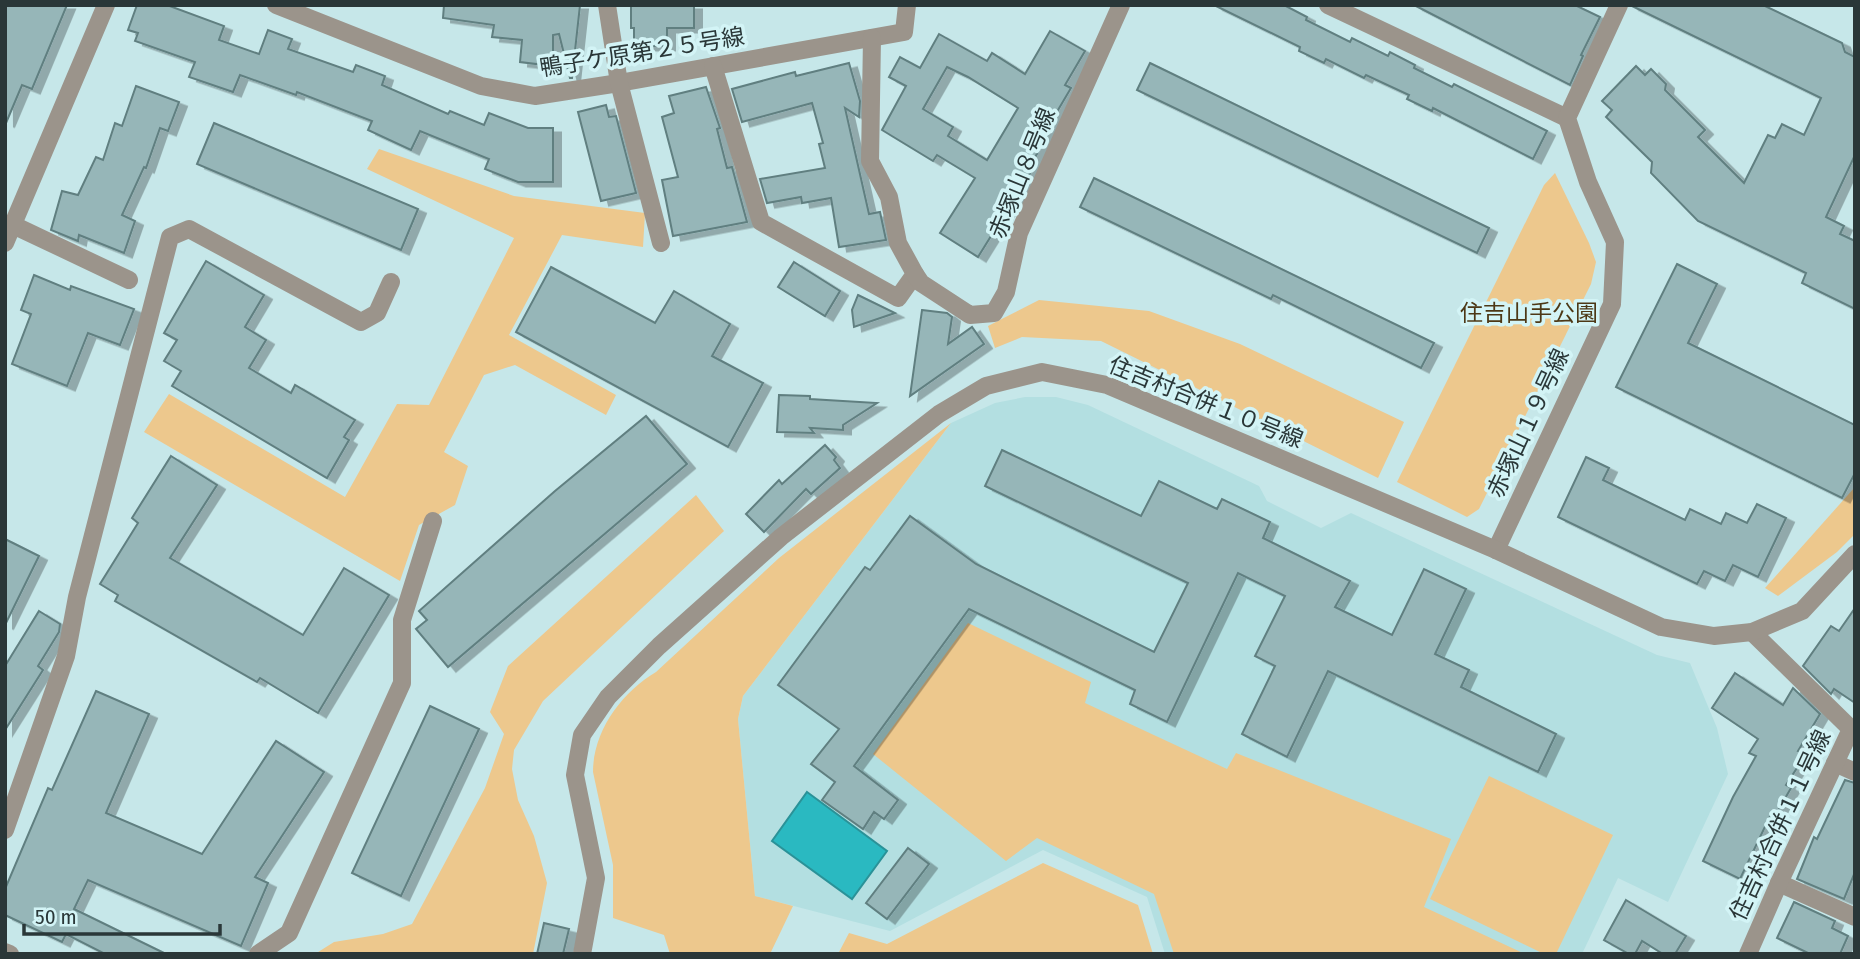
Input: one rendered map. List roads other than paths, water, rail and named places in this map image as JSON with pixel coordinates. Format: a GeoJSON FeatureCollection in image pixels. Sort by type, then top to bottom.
{"type":"FeatureCollection","features":[{"type":"Feature","properties":{"kind":"street"},"geometry":{"type":"LineString","coordinates":[[5,243],[106,5]]}},
{"type":"Feature","properties":{"kind":"street","name":"鴨子ケ原第２５号線"},"geometry":{"type":"LineString","coordinates":[[276,5],[481,86],[536,96],[904,32],[907,5]]}},
{"type":"Feature","properties":{"kind":"street"},"geometry":{"type":"LineString","coordinates":[[607,5],[619,83],[661,243]]}},
{"type":"Feature","properties":{"kind":"street","name":"赤塚山８号線"},"geometry":{"type":"LineString","coordinates":[[915,274],[921,283],[970,315],[994,313],[1006,292],[1019,233],[1121,5]]}},
{"type":"Feature","properties":{"kind":"street"},"geometry":{"type":"LineString","coordinates":[[1328,5],[1567,118],[1619,5]]}},
{"type":"Feature","properties":{"kind":"street"},"geometry":{"type":"LineString","coordinates":[[713,66],[761,222],[898,298],[915,274],[898,243],[889,197],[870,161],[872,38]]}},
{"type":"Feature","properties":{"kind":"street","name":"赤塚山１９号線"},"geometry":{"type":"LineString","coordinates":[[1496,550],[1612,304],[1615,242],[1588,182],[1567,118]]}},
{"type":"Feature","properties":{"kind":"street"},"geometry":{"type":"LineString","coordinates":[[13,225],[129,280]]}},
{"type":"Feature","properties":{"kind":"street"},"geometry":{"type":"LineString","coordinates":[[5,830],[66,656],[77,597],[170,237],[189,229],[361,321],[377,313],[391,282]]}},
{"type":"Feature","properties":{"kind":"street","name":"住吉村合併１０号線"},"geometry":{"type":"LineString","coordinates":[[582,954],[596,878],[575,775],[582,735],[608,697],[659,646],[781,537],[928,422],[986,386],[1042,372],[1107,385],[1496,550],[1661,627],[1714,636],[1752,632],[1802,611],[1855,554]]}},
{"type":"Feature","properties":{"kind":"street"},"geometry":{"type":"LineString","coordinates":[[258,954],[289,933],[402,683],[402,620],[433,521]]}},
{"type":"Feature","properties":{"kind":"street","name":"住吉村合併１１号線"},"geometry":{"type":"LineString","coordinates":[[1748,954],[1851,729],[1752,632]]}},
{"type":"Feature","properties":{"kind":"street"},"geometry":{"type":"LineString","coordinates":[[1835,763],[1855,772]]}},
{"type":"Feature","properties":{"kind":"street"},"geometry":{"type":"LineString","coordinates":[[1779,883],[1855,917]]}},
{"type":"Feature","properties":{"kind":"water"},"geometry":{"type":"Polygon","coordinates":[[[807,792],[887,851],[852,899],[772,841],[807,792]]]}},
{"type":"Feature","properties":{"kind":"park label","name":"住吉山手公園"},"geometry":{"type":"Point","coordinates":[1529,313]}}]}
